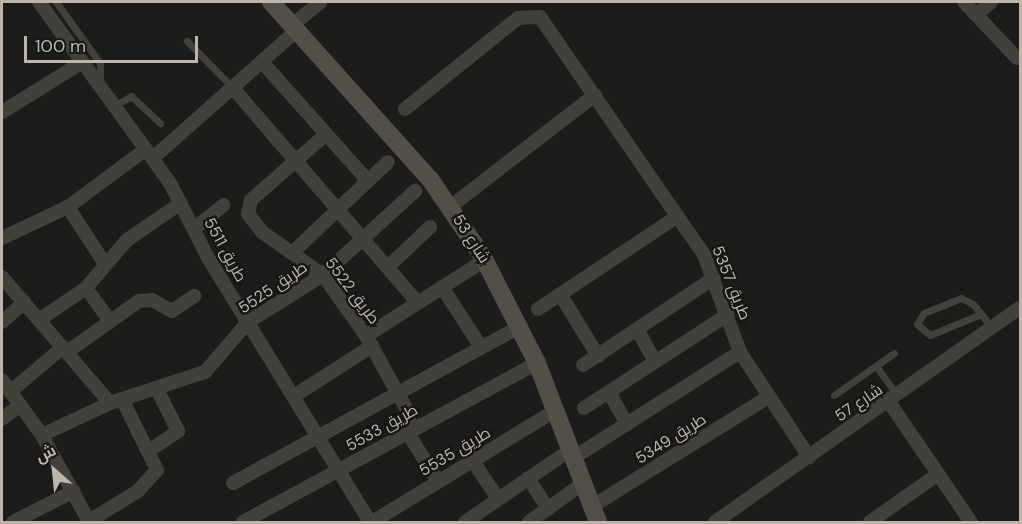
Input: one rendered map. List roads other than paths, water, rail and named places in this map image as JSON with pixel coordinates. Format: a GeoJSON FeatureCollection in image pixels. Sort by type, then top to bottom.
{"type":"FeatureCollection","features":[{"type":"Feature","properties":{"kind":"street","name":"طريق 5511"},"geometry":{"type":"LineString","coordinates":[[39,2],[81,63],[149,153],[181,203],[316,437],[371,522]]}},
{"type":"Feature","properties":{"kind":"street","name":"شارع 53"},"geometry":{"type":"LineString","coordinates":[[271,2],[450,207],[485,260],[521,326],[537,363],[593,517]]}},
{"type":"Feature","properties":{"kind":"street"},"geometry":{"type":"LineString","coordinates":[[2,238],[68,207],[149,153],[233,88],[321,2]]}},
{"type":"Feature","properties":{"kind":"street"},"geometry":{"type":"LineString","coordinates":[[964,2],[1017,58]]}},
{"type":"Feature","properties":{"kind":"street"},"geometry":{"type":"LineString","coordinates":[[976,15],[991,2]]}},
{"type":"Feature","properties":{"kind":"street","name":"طريق 5357"},"geometry":{"type":"LineString","coordinates":[[405,109],[518,18],[532,14],[545,23],[678,216],[714,278],[740,352],[767,398],[809,457]]}},
{"type":"Feature","properties":{"kind":"street"},"geometry":{"type":"LineString","coordinates":[[262,62],[324,135],[368,181]]}},
{"type":"Feature","properties":{"kind":"street"},"geometry":{"type":"LineString","coordinates":[[2,112],[81,63]]}},
{"type":"Feature","properties":{"kind":"street"},"geometry":{"type":"LineString","coordinates":[[233,88],[294,162],[364,238],[418,303]]}},
{"type":"Feature","properties":{"kind":"street"},"geometry":{"type":"LineString","coordinates":[[450,207],[595,95]]}},
{"type":"Feature","properties":{"kind":"street"},"geometry":{"type":"LineString","coordinates":[[294,162],[324,135]]}},
{"type":"Feature","properties":{"kind":"street","name":"طريق 5522"},"geometry":{"type":"LineString","coordinates":[[294,162],[250,200],[248,214],[253,223],[323,275],[369,341],[396,391],[438,482]]}},
{"type":"Feature","properties":{"kind":"street"},"geometry":{"type":"LineString","coordinates":[[292,253],[388,162]]}},
{"type":"Feature","properties":{"kind":"street","name":"طريق 5525"},"geometry":{"type":"LineString","coordinates":[[42,435],[116,401],[158,391],[205,372],[248,322],[323,275],[415,192]]}},
{"type":"Feature","properties":{"kind":"street"},"geometry":{"type":"LineString","coordinates":[[39,320],[86,288],[105,264],[140,230],[181,203]]}},
{"type":"Feature","properties":{"kind":"street"},"geometry":{"type":"LineString","coordinates":[[194,229],[224,206]]}},
{"type":"Feature","properties":{"kind":"street"},"geometry":{"type":"LineString","coordinates":[[68,207],[105,264]]}},
{"type":"Feature","properties":{"kind":"street"},"geometry":{"type":"LineString","coordinates":[[538,309],[678,216]]}},
{"type":"Feature","properties":{"kind":"street"},"geometry":{"type":"LineString","coordinates":[[388,267],[430,227]]}},
{"type":"Feature","properties":{"kind":"street"},"geometry":{"type":"LineString","coordinates":[[294,396],[418,303],[485,260]]}},
{"type":"Feature","properties":{"kind":"street"},"geometry":{"type":"LineString","coordinates":[[2,277],[65,350],[116,401],[150,450],[157,470],[148,484],[89,522],[42,435],[2,380]]}},
{"type":"Feature","properties":{"kind":"street"},"geometry":{"type":"LineString","coordinates":[[584,365],[714,278]]}},
{"type":"Feature","properties":{"kind":"street"},"geometry":{"type":"LineString","coordinates":[[442,287],[481,347]]}},
{"type":"Feature","properties":{"kind":"street"},"geometry":{"type":"LineString","coordinates":[[86,288],[110,321]]}},
{"type":"Feature","properties":{"kind":"street"},"geometry":{"type":"LineString","coordinates":[[560,294],[598,356]]}},
{"type":"Feature","properties":{"kind":"street"},"geometry":{"type":"LineString","coordinates":[[10,392],[65,350],[139,302],[152,300],[172,311],[194,296]]}},
{"type":"Feature","properties":{"kind":"street"},"geometry":{"type":"LineString","coordinates":[[2,322],[24,302]]}},
{"type":"Feature","properties":{"kind":"street","name":"شارع 57"},"geometry":{"type":"LineString","coordinates":[[718,522],[1020,308]]}},
{"type":"Feature","properties":{"kind":"street"},"geometry":{"type":"LineString","coordinates":[[584,408],[727,315]]}},
{"type":"Feature","properties":{"kind":"street"},"geometry":{"type":"LineString","coordinates":[[233,483],[396,391],[521,326]]}},
{"type":"Feature","properties":{"kind":"street"},"geometry":{"type":"LineString","coordinates":[[637,329],[655,361]]}},
{"type":"Feature","properties":{"kind":"street"},"geometry":{"type":"LineString","coordinates":[[465,522],[528,478],[627,424],[740,352]]}},
{"type":"Feature","properties":{"kind":"street","name":"طريق 5533"},"geometry":{"type":"LineString","coordinates":[[243,522],[537,363]]}},
{"type":"Feature","properties":{"kind":"street"},"geometry":{"type":"LineString","coordinates":[[150,450],[178,431],[158,391]]}},
{"type":"Feature","properties":{"kind":"street"},"geometry":{"type":"LineString","coordinates":[[609,392],[627,424]]}},
{"type":"Feature","properties":{"kind":"street","name":"طريق 5349"},"geometry":{"type":"LineString","coordinates":[[593,517],[767,398]]}},
{"type":"Feature","properties":{"kind":"street"},"geometry":{"type":"LineString","coordinates":[[894,399],[938,474],[970,522]]}},
{"type":"Feature","properties":{"kind":"street"},"geometry":{"type":"LineString","coordinates":[[2,419],[20,405]]}},
{"type":"Feature","properties":{"kind":"street","name":"طريق 5535"},"geometry":{"type":"LineString","coordinates":[[371,522],[556,410]]}},
{"type":"Feature","properties":{"kind":"street"},"geometry":{"type":"LineString","coordinates":[[473,461],[498,499]]}},
{"type":"Feature","properties":{"kind":"street"},"geometry":{"type":"LineString","coordinates":[[870,522],[938,474]]}},
{"type":"Feature","properties":{"kind":"street"},"geometry":{"type":"LineString","coordinates":[[528,478],[548,509]]}},
{"type":"Feature","properties":{"kind":"street"},"geometry":{"type":"LineString","coordinates":[[529,522],[582,484]]}},
{"type":"Feature","properties":{"kind":"street"},"geometry":{"type":"LineString","coordinates":[[13,522],[74,491]]}},
{"type":"Feature","properties":{"kind":"lane"},"geometry":{"type":"LineString","coordinates":[[56,2],[100,63],[100,88]]}},
{"type":"Feature","properties":{"kind":"lane"},"geometry":{"type":"LineString","coordinates":[[187,41],[233,88]]}},
{"type":"Feature","properties":{"kind":"lane"},"geometry":{"type":"LineString","coordinates":[[114,106],[131,96],[160,123]]}},
{"type":"Feature","properties":{"kind":"lane"},"geometry":{"type":"LineString","coordinates":[[981,314],[930,335],[917,324],[924,313],[955,299],[969,301],[981,314],[991,327]]}},
{"type":"Feature","properties":{"kind":"lane"},"geometry":{"type":"LineString","coordinates":[[834,395],[894,353]]}},
{"type":"Feature","properties":{"kind":"lane"},"geometry":{"type":"LineString","coordinates":[[876,366],[894,399]]}}]}
